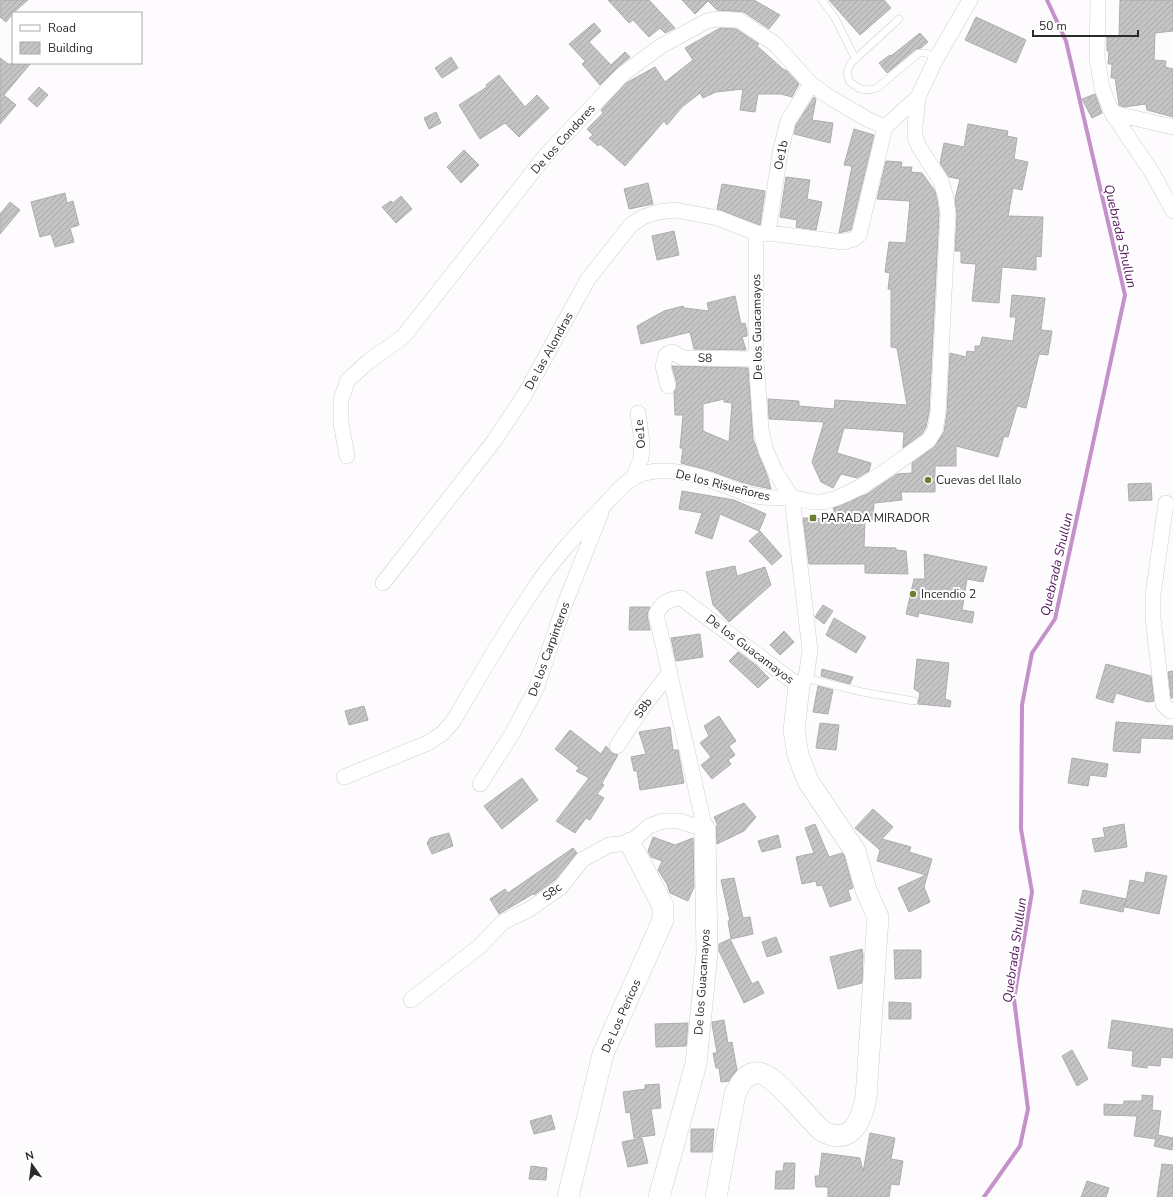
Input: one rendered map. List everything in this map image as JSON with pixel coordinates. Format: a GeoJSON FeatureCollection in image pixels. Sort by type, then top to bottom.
{"type":"FeatureCollection","features":[{"type":"Feature","properties":{"kind":"street","name":"De los Risueñores"},"geometry":{"type":"LineString","coordinates":[[344,777],[428,743],[443,733],[454,720],[532,591],[566,546],[603,506],[633,478],[645,473],[668,471],[719,482],[752,495],[770,499],[792,498],[821,502],[844,495],[929,440],[934,430],[938,413],[948,214],[946,198],[941,181],[915,137],[918,97],[936,59],[970,0]]}},
{"type":"Feature","properties":{"kind":"street"},"geometry":{"type":"LineString","coordinates":[[1098,0],[1097,58],[1098,73],[1102,88],[1112,113],[1152,174],[1173,211]]}},
{"type":"Feature","properties":{"kind":"street","name":"De los Condores"},"geometry":{"type":"LineString","coordinates":[[347,456],[340,423],[341,399],[348,380],[370,361],[403,337],[546,156],[622,74],[661,46],[707,21],[717,19],[739,20],[775,44],[811,84],[831,98],[867,119],[885,127]]}},
{"type":"Feature","properties":{"kind":"street","name":"Oe1b"},"geometry":{"type":"LineString","coordinates":[[764,234],[788,121],[811,84]]}},
{"type":"Feature","properties":{"kind":"street"},"geometry":{"type":"LineString","coordinates":[[764,234],[843,242],[854,239],[859,235],[885,127],[918,97]]}},
{"type":"Feature","properties":{"kind":"street"},"geometry":{"type":"LineString","coordinates":[[1112,113],[1173,127]]}},
{"type":"Feature","properties":{"kind":"street","name":"De las Alondras"},"geometry":{"type":"LineString","coordinates":[[383,583],[494,442],[524,396],[588,279],[631,226],[643,217],[658,212],[675,210],[718,218],[764,234]]}},
{"type":"Feature","properties":{"kind":"street","name":"De los Guacamayos"},"geometry":{"type":"LineString","coordinates":[[659,1197],[696,1064],[707,953],[705,829],[656,614],[661,605],[670,599],[681,598],[803,682],[810,650],[792,498],[776,473],[766,451],[761,430],[756,359],[756,240],[764,234]]}},
{"type":"Feature","properties":{"kind":"street","name":"S8"},"geometry":{"type":"LineString","coordinates":[[668,386],[663,366],[666,355],[672,352],[683,358],[756,359]]}},
{"type":"Feature","properties":{"kind":"street","name":"Oe1e"},"geometry":{"type":"LineString","coordinates":[[633,478],[642,459],[642,442],[638,413]]}},
{"type":"Feature","properties":{"kind":"street"},"geometry":{"type":"LineString","coordinates":[[1166,503],[1153,595],[1153,618],[1164,704],[1170,711],[1173,711]]}},
{"type":"Feature","properties":{"kind":"street","name":"De los Carpinteros"},"geometry":{"type":"LineString","coordinates":[[480,784],[512,734],[536,689],[564,606],[603,506]]}},
{"type":"Feature","properties":{"kind":"street","name":"S8b"},"geometry":{"type":"LineString","coordinates":[[617,746],[643,707],[670,672]]}},
{"type":"Feature","properties":{"kind":"street"},"geometry":{"type":"LineString","coordinates":[[716,1197],[734,1094],[741,1080],[751,1074],[760,1073],[772,1078],[822,1131],[829,1135],[842,1136],[855,1129],[862,1116],[866,1098],[878,917],[866,890],[855,852],[808,781],[798,755],[794,730],[803,682]]}},
{"type":"Feature","properties":{"kind":"street"},"geometry":{"type":"LineString","coordinates":[[630,843],[650,826],[663,821],[679,820],[705,829]]}},
{"type":"Feature","properties":{"kind":"street","name":"S8c"},"geometry":{"type":"LineString","coordinates":[[411,1000],[480,946],[503,922],[530,909],[561,887],[582,860],[609,845],[630,843]]}},
{"type":"Feature","properties":{"kind":"street","name":"De Los Pericos"},"geometry":{"type":"LineString","coordinates":[[568,1197],[603,1054],[662,920],[663,906],[630,843]]}},
{"type":"Feature","properties":{"kind":"lane"},"geometry":{"type":"LineString","coordinates":[[822,0],[835,18],[855,58]]}},
{"type":"Feature","properties":{"kind":"lane"},"geometry":{"type":"LineString","coordinates":[[899,19],[851,63],[847,74],[850,82],[860,89],[870,90],[877,88],[919,53],[927,53],[936,59]]}},
{"type":"Feature","properties":{"kind":"lane"},"geometry":{"type":"LineString","coordinates":[[803,682],[914,702]]}},
{"type":"Feature","properties":{"kind":"building"},"geometry":{"type":"Polygon","coordinates":[[[0,0],[28,0],[14,12],[12,12],[6,22],[0,17],[0,0]]]}},
{"type":"Feature","properties":{"kind":"building"},"geometry":{"type":"Polygon","coordinates":[[[608,0],[649,0],[675,28],[665,33],[660,28],[649,37],[633,20],[629,23],[608,0]]]}},
{"type":"Feature","properties":{"kind":"building"},"geometry":{"type":"Polygon","coordinates":[[[682,0],[754,0],[780,15],[769,29],[744,12],[717,10],[708,1],[695,14],[682,0]]]}},
{"type":"Feature","properties":{"kind":"building"},"geometry":{"type":"Polygon","coordinates":[[[829,0],[884,0],[891,8],[860,35],[829,0]]]}},
{"type":"Feature","properties":{"kind":"building"},"geometry":{"type":"Polygon","coordinates":[[[1120,0],[1173,0],[1173,31],[1155,33],[1154,60],[1166,61],[1165,67],[1173,69],[1173,117],[1147,110],[1146,104],[1124,107],[1119,105],[1115,78],[1111,78],[1112,64],[1108,64],[1109,51],[1107,51],[1107,37],[1119,37],[1120,0]]]}},
{"type":"Feature","properties":{"kind":"building"},"geometry":{"type":"Polygon","coordinates":[[[976,17],[1026,40],[1016,63],[965,40],[976,17]]]}},
{"type":"Feature","properties":{"kind":"building"},"geometry":{"type":"Polygon","coordinates":[[[594,23],[601,31],[589,42],[611,65],[625,52],[630,57],[600,85],[582,64],[585,61],[569,44],[594,23]]]}},
{"type":"Feature","properties":{"kind":"building"},"geometry":{"type":"Polygon","coordinates":[[[720,28],[736,29],[759,44],[757,46],[787,71],[799,84],[792,97],[781,94],[758,94],[755,112],[740,110],[743,89],[716,92],[703,98],[700,93],[682,107],[667,125],[664,121],[625,166],[600,144],[598,146],[589,138],[593,135],[587,129],[603,113],[601,110],[626,83],[655,67],[665,82],[693,60],[685,48],[720,28]]]}},
{"type":"Feature","properties":{"kind":"building"},"geometry":{"type":"Polygon","coordinates":[[[920,33],[928,42],[921,48],[916,49],[887,73],[879,63],[890,55],[891,56],[920,33]]]}},
{"type":"Feature","properties":{"kind":"building"},"geometry":{"type":"Polygon","coordinates":[[[451,57],[458,68],[442,78],[435,68],[451,57]]]}},
{"type":"Feature","properties":{"kind":"building"},"geometry":{"type":"Polygon","coordinates":[[[0,58],[8,64],[30,64],[4,95],[16,105],[0,124],[0,58]]]}},
{"type":"Feature","properties":{"kind":"building"},"geometry":{"type":"Polygon","coordinates":[[[499,75],[525,107],[537,95],[549,108],[519,137],[505,123],[480,139],[459,105],[487,87],[486,85],[499,75]]]}},
{"type":"Feature","properties":{"kind":"building"},"geometry":{"type":"Polygon","coordinates":[[[39,87],[48,95],[37,107],[28,99],[39,87]]]}},
{"type":"Feature","properties":{"kind":"building"},"geometry":{"type":"Polygon","coordinates":[[[1095,94],[1102,113],[1092,118],[1082,99],[1095,94]]]}},
{"type":"Feature","properties":{"kind":"building"},"geometry":{"type":"Polygon","coordinates":[[[814,97],[816,99],[812,120],[833,123],[830,143],[794,134],[796,125],[814,97]]]}},
{"type":"Feature","properties":{"kind":"building"},"geometry":{"type":"Polygon","coordinates":[[[436,112],[441,123],[429,129],[424,118],[436,112]]]}},
{"type":"Feature","properties":{"kind":"building"},"geometry":{"type":"Polygon","coordinates":[[[968,124],[1008,131],[1007,136],[1017,138],[1014,159],[1028,162],[1022,190],[1013,188],[1008,216],[1043,217],[1041,257],[1036,256],[1036,270],[1002,267],[999,303],[972,301],[976,264],[961,263],[961,251],[955,251],[957,214],[955,199],[960,179],[949,177],[940,163],[944,143],[964,147],[968,124]]]}},
{"type":"Feature","properties":{"kind":"building"},"geometry":{"type":"Polygon","coordinates":[[[854,129],[874,135],[851,230],[839,233],[852,166],[844,165],[854,129]]]}},
{"type":"Feature","properties":{"kind":"building"},"geometry":{"type":"Polygon","coordinates":[[[464,150],[479,165],[461,183],[447,167],[464,150]]]}},
{"type":"Feature","properties":{"kind":"building"},"geometry":{"type":"Polygon","coordinates":[[[886,161],[902,162],[901,167],[912,167],[911,172],[922,173],[935,191],[937,200],[939,214],[929,412],[926,427],[922,434],[903,448],[904,432],[844,428],[837,453],[871,463],[869,471],[857,478],[841,474],[833,488],[821,482],[812,462],[824,422],[769,419],[768,399],[799,401],[799,406],[834,409],[835,400],[907,405],[897,348],[891,347],[891,289],[888,289],[890,273],[885,272],[889,242],[906,243],[910,201],[877,199],[886,161]]]}},
{"type":"Feature","properties":{"kind":"building"},"geometry":{"type":"Polygon","coordinates":[[[786,177],[810,180],[807,199],[822,202],[816,230],[796,227],[797,220],[780,217],[786,177]]]}},
{"type":"Feature","properties":{"kind":"building"},"geometry":{"type":"Polygon","coordinates":[[[648,183],[653,204],[629,209],[624,189],[648,183]]]}},
{"type":"Feature","properties":{"kind":"building"},"geometry":{"type":"Polygon","coordinates":[[[722,184],[765,191],[760,225],[717,209],[722,184]]]}},
{"type":"Feature","properties":{"kind":"building"},"geometry":{"type":"Polygon","coordinates":[[[65,193],[67,203],[73,201],[79,225],[70,228],[74,242],[55,247],[51,234],[40,237],[31,202],[65,193]]]}},
{"type":"Feature","properties":{"kind":"building"},"geometry":{"type":"Polygon","coordinates":[[[401,196],[412,209],[396,223],[382,207],[391,201],[393,203],[401,196]]]}},
{"type":"Feature","properties":{"kind":"building"},"geometry":{"type":"Polygon","coordinates":[[[10,202],[20,210],[0,234],[0,214],[10,202]]]}},
{"type":"Feature","properties":{"kind":"building"},"geometry":{"type":"Polygon","coordinates":[[[674,231],[679,255],[657,260],[652,236],[674,231]]]}},
{"type":"Feature","properties":{"kind":"building"},"geometry":{"type":"Polygon","coordinates":[[[1012,295],[1045,298],[1041,330],[1052,331],[1048,355],[1039,354],[1026,408],[1017,406],[1008,437],[1004,436],[998,457],[956,446],[956,466],[935,466],[935,492],[901,492],[902,500],[874,503],[873,520],[865,519],[864,547],[896,548],[896,550],[906,551],[908,574],[865,573],[865,564],[809,564],[803,518],[838,519],[833,508],[867,494],[897,474],[912,473],[912,463],[934,447],[944,432],[947,413],[950,353],[966,357],[967,351],[975,352],[975,346],[980,346],[982,337],[1013,341],[1016,317],[1010,317],[1012,295]]]}},
{"type":"Feature","properties":{"kind":"building"},"geometry":{"type":"Polygon","coordinates":[[[735,296],[741,324],[745,323],[747,331],[747,336],[742,337],[746,350],[694,349],[690,332],[641,344],[637,326],[664,311],[683,306],[684,308],[709,311],[707,303],[735,296]]]}},
{"type":"Feature","properties":{"kind":"building"},"geometry":{"type":"Polygon","coordinates":[[[672,366],[748,368],[753,439],[771,489],[747,484],[711,471],[681,463],[683,448],[680,448],[683,415],[675,415],[674,393],[677,384],[672,366]],[[724,399],[703,404],[703,431],[729,442],[732,403],[724,402],[724,399]]]}},
{"type":"Feature","properties":{"kind":"building"},"geometry":{"type":"Polygon","coordinates":[[[1151,483],[1152,500],[1129,501],[1128,484],[1151,483]]]}},
{"type":"Feature","properties":{"kind":"building"},"geometry":{"type":"Polygon","coordinates":[[[682,491],[734,500],[766,514],[759,531],[720,514],[712,539],[695,533],[702,513],[679,509],[682,491]]]}},
{"type":"Feature","properties":{"kind":"building"},"geometry":{"type":"Polygon","coordinates":[[[760,531],[782,556],[772,565],[749,541],[760,531]]]}},
{"type":"Feature","properties":{"kind":"building"},"geometry":{"type":"Polygon","coordinates":[[[924,554],[987,567],[983,582],[967,579],[962,610],[974,612],[972,623],[919,613],[918,617],[906,614],[914,579],[925,579],[924,554]]]}},
{"type":"Feature","properties":{"kind":"building"},"geometry":{"type":"Polygon","coordinates":[[[735,566],[737,576],[765,567],[771,585],[729,622],[713,605],[706,572],[735,566]]]}},
{"type":"Feature","properties":{"kind":"building"},"geometry":{"type":"Polygon","coordinates":[[[823,605],[833,611],[824,624],[815,617],[823,605]]]}},
{"type":"Feature","properties":{"kind":"building"},"geometry":{"type":"Polygon","coordinates":[[[630,607],[650,607],[647,615],[650,630],[629,630],[630,607]]]}},
{"type":"Feature","properties":{"kind":"building"},"geometry":{"type":"Polygon","coordinates":[[[834,618],[866,637],[856,653],[826,635],[834,618]]]}},
{"type":"Feature","properties":{"kind":"building"},"geometry":{"type":"Polygon","coordinates":[[[784,631],[794,642],[780,655],[770,645],[784,631]]]}},
{"type":"Feature","properties":{"kind":"building"},"geometry":{"type":"Polygon","coordinates":[[[700,634],[703,657],[676,661],[671,638],[700,634]]]}},
{"type":"Feature","properties":{"kind":"building"},"geometry":{"type":"Polygon","coordinates":[[[738,652],[757,666],[769,678],[758,688],[729,661],[738,652]]]}},
{"type":"Feature","properties":{"kind":"building"},"geometry":{"type":"Polygon","coordinates":[[[917,659],[949,663],[945,699],[951,701],[950,707],[918,704],[920,693],[922,694],[914,689],[917,659]]]}},
{"type":"Feature","properties":{"kind":"building"},"geometry":{"type":"Polygon","coordinates":[[[1106,664],[1151,676],[1154,701],[1148,702],[1116,693],[1113,703],[1096,698],[1106,664]]]}},
{"type":"Feature","properties":{"kind":"building"},"geometry":{"type":"Polygon","coordinates":[[[822,669],[853,677],[850,684],[821,676],[822,669]]]}},
{"type":"Feature","properties":{"kind":"building"},"geometry":{"type":"Polygon","coordinates":[[[1173,671],[1173,698],[1171,698],[1168,672],[1173,671]]]}},
{"type":"Feature","properties":{"kind":"building"},"geometry":{"type":"Polygon","coordinates":[[[818,686],[833,690],[828,714],[813,712],[818,686]]]}},
{"type":"Feature","properties":{"kind":"building"},"geometry":{"type":"Polygon","coordinates":[[[364,706],[368,720],[349,725],[345,711],[364,706]]]}},
{"type":"Feature","properties":{"kind":"building"},"geometry":{"type":"Polygon","coordinates":[[[719,716],[736,741],[729,746],[735,755],[728,760],[731,764],[712,779],[701,765],[711,757],[700,743],[709,736],[704,726],[719,716]]]}},
{"type":"Feature","properties":{"kind":"building"},"geometry":{"type":"Polygon","coordinates":[[[1116,722],[1173,726],[1173,739],[1141,738],[1140,753],[1113,751],[1116,722]]]}},
{"type":"Feature","properties":{"kind":"building"},"geometry":{"type":"Polygon","coordinates":[[[820,723],[839,725],[836,750],[816,748],[820,723]]]}},
{"type":"Feature","properties":{"kind":"building"},"geometry":{"type":"Polygon","coordinates":[[[670,727],[673,750],[678,750],[684,783],[640,790],[637,771],[634,771],[631,757],[646,754],[639,732],[670,727]]]}},
{"type":"Feature","properties":{"kind":"building"},"geometry":{"type":"Polygon","coordinates":[[[570,730],[601,754],[606,746],[612,753],[618,755],[602,783],[604,785],[597,794],[604,798],[590,820],[586,818],[575,833],[556,821],[589,778],[576,771],[579,768],[555,749],[570,730]]]}},
{"type":"Feature","properties":{"kind":"building"},"geometry":{"type":"Polygon","coordinates":[[[1072,758],[1108,764],[1106,777],[1090,775],[1088,786],[1068,783],[1072,758]]]}},
{"type":"Feature","properties":{"kind":"building"},"geometry":{"type":"Polygon","coordinates":[[[522,778],[538,800],[502,829],[484,806],[522,778]]]}},
{"type":"Feature","properties":{"kind":"building"},"geometry":{"type":"Polygon","coordinates":[[[744,803],[756,817],[744,831],[717,844],[716,826],[718,826],[714,817],[744,803]]]}},
{"type":"Feature","properties":{"kind":"building"},"geometry":{"type":"Polygon","coordinates":[[[873,809],[893,827],[882,839],[911,847],[909,852],[932,859],[924,887],[930,902],[909,912],[898,888],[926,875],[877,861],[880,850],[855,828],[873,809]]]}},
{"type":"Feature","properties":{"kind":"building"},"geometry":{"type":"Polygon","coordinates":[[[815,824],[829,857],[842,853],[844,855],[853,888],[848,890],[851,900],[830,907],[822,885],[817,886],[816,881],[802,884],[796,857],[814,853],[805,828],[815,824]]]}},
{"type":"Feature","properties":{"kind":"building"},"geometry":{"type":"Polygon","coordinates":[[[1124,824],[1127,847],[1095,852],[1092,839],[1105,837],[1103,828],[1124,824]]]}},
{"type":"Feature","properties":{"kind":"building"},"geometry":{"type":"Polygon","coordinates":[[[449,833],[453,846],[432,854],[427,843],[430,838],[449,833]]]}},
{"type":"Feature","properties":{"kind":"building"},"geometry":{"type":"Polygon","coordinates":[[[778,835],[781,847],[762,852],[758,841],[778,835]]]}},
{"type":"Feature","properties":{"kind":"building"},"geometry":{"type":"Polygon","coordinates":[[[653,837],[675,845],[693,838],[694,887],[688,901],[670,893],[667,884],[658,870],[662,861],[651,857],[648,851],[653,837]]]}},
{"type":"Feature","properties":{"kind":"building"},"geometry":{"type":"Polygon","coordinates":[[[573,848],[577,853],[555,880],[534,895],[533,894],[499,914],[490,899],[505,889],[508,893],[573,848]]]}},
{"type":"Feature","properties":{"kind":"building"},"geometry":{"type":"Polygon","coordinates":[[[1146,872],[1167,876],[1159,914],[1125,907],[1130,880],[1144,883],[1146,872]]]}},
{"type":"Feature","properties":{"kind":"building"},"geometry":{"type":"Polygon","coordinates":[[[734,878],[743,918],[750,917],[753,934],[731,939],[728,921],[730,921],[721,880],[734,878]]]}},
{"type":"Feature","properties":{"kind":"building"},"geometry":{"type":"Polygon","coordinates":[[[1083,890],[1126,899],[1123,912],[1080,903],[1083,890]]]}},
{"type":"Feature","properties":{"kind":"building"},"geometry":{"type":"Polygon","coordinates":[[[776,937],[782,952],[767,957],[762,942],[776,937]]]}},
{"type":"Feature","properties":{"kind":"building"},"geometry":{"type":"Polygon","coordinates":[[[730,939],[752,984],[758,981],[764,993],[744,1003],[719,951],[719,944],[730,939]]]}},
{"type":"Feature","properties":{"kind":"building"},"geometry":{"type":"Polygon","coordinates":[[[862,949],[862,983],[838,989],[830,957],[862,949]]]}},
{"type":"Feature","properties":{"kind":"building"},"geometry":{"type":"Polygon","coordinates":[[[894,950],[921,950],[921,978],[895,979],[894,950]]]}},
{"type":"Feature","properties":{"kind":"building"},"geometry":{"type":"Polygon","coordinates":[[[889,1002],[911,1003],[911,1019],[889,1019],[889,1002]]]}},
{"type":"Feature","properties":{"kind":"building"},"geometry":{"type":"Polygon","coordinates":[[[724,1020],[728,1043],[732,1042],[737,1070],[729,1081],[721,1082],[719,1068],[716,1068],[713,1053],[717,1053],[712,1022],[724,1020]]]}},
{"type":"Feature","properties":{"kind":"building"},"geometry":{"type":"Polygon","coordinates":[[[1112,1020],[1173,1029],[1173,1058],[1161,1057],[1160,1066],[1148,1065],[1147,1068],[1132,1066],[1133,1051],[1108,1048],[1112,1020]]]}},
{"type":"Feature","properties":{"kind":"building"},"geometry":{"type":"Polygon","coordinates":[[[688,1023],[686,1046],[656,1047],[655,1024],[688,1023]]]}},
{"type":"Feature","properties":{"kind":"building"},"geometry":{"type":"Polygon","coordinates":[[[1072,1050],[1088,1079],[1077,1086],[1062,1056],[1072,1050]]]}},
{"type":"Feature","properties":{"kind":"building"},"geometry":{"type":"Polygon","coordinates":[[[659,1084],[661,1108],[651,1109],[655,1135],[634,1138],[630,1112],[626,1113],[623,1092],[645,1089],[645,1085],[659,1084]]]}},
{"type":"Feature","properties":{"kind":"building"},"geometry":{"type":"Polygon","coordinates":[[[1142,1095],[1153,1096],[1152,1110],[1161,1111],[1158,1135],[1173,1138],[1172,1150],[1154,1146],[1156,1139],[1134,1136],[1137,1116],[1104,1115],[1104,1104],[1123,1105],[1124,1101],[1142,1101],[1142,1095]]]}},
{"type":"Feature","properties":{"kind":"building"},"geometry":{"type":"Polygon","coordinates":[[[551,1115],[555,1129],[534,1134],[530,1121],[551,1115]]]}},
{"type":"Feature","properties":{"kind":"building"},"geometry":{"type":"Polygon","coordinates":[[[691,1129],[714,1129],[712,1152],[691,1152],[691,1129]]]}},
{"type":"Feature","properties":{"kind":"building"},"geometry":{"type":"Polygon","coordinates":[[[870,1133],[895,1138],[891,1159],[903,1161],[899,1185],[891,1184],[889,1197],[828,1197],[828,1187],[816,1187],[815,1176],[819,1176],[822,1153],[860,1158],[863,1172],[870,1133]]]}},
{"type":"Feature","properties":{"kind":"building"},"geometry":{"type":"Polygon","coordinates":[[[642,1138],[648,1163],[628,1167],[622,1142],[642,1138]]]}},
{"type":"Feature","properties":{"kind":"building"},"geometry":{"type":"Polygon","coordinates":[[[784,1163],[795,1163],[794,1189],[775,1189],[776,1171],[783,1171],[784,1163]]]}},
{"type":"Feature","properties":{"kind":"building"},"geometry":{"type":"Polygon","coordinates":[[[1162,1164],[1173,1165],[1173,1197],[1157,1197],[1162,1164]]]}},
{"type":"Feature","properties":{"kind":"building"},"geometry":{"type":"Polygon","coordinates":[[[531,1166],[547,1168],[546,1180],[529,1179],[531,1166]]]}},
{"type":"Feature","properties":{"kind":"building"},"geometry":{"type":"Polygon","coordinates":[[[1087,1181],[1109,1188],[1106,1197],[1081,1197],[1087,1181]]]}},
{"type":"Feature","properties":{"kind":"waterway","name":"Quebrada Shullun"},"geometry":{"type":"LineString","coordinates":[[984,1197],[1020,1146],[1028,1109],[1014,999],[1032,892],[1021,829],[1022,705],[1032,653],[1055,619],[1125,295],[1066,41],[1047,0]]}},
{"type":"Feature","properties":{"kind":"place","name":"Cuevas del Ilalo"},"geometry":{"type":"Point","coordinates":[928,480]}},
{"type":"Feature","properties":{"kind":"place","name":"PARADA MIRADOR"},"geometry":{"type":"Point","coordinates":[813,518]}},
{"type":"Feature","properties":{"kind":"place","name":"Incendio 2"},"geometry":{"type":"Point","coordinates":[913,594]}}]}
